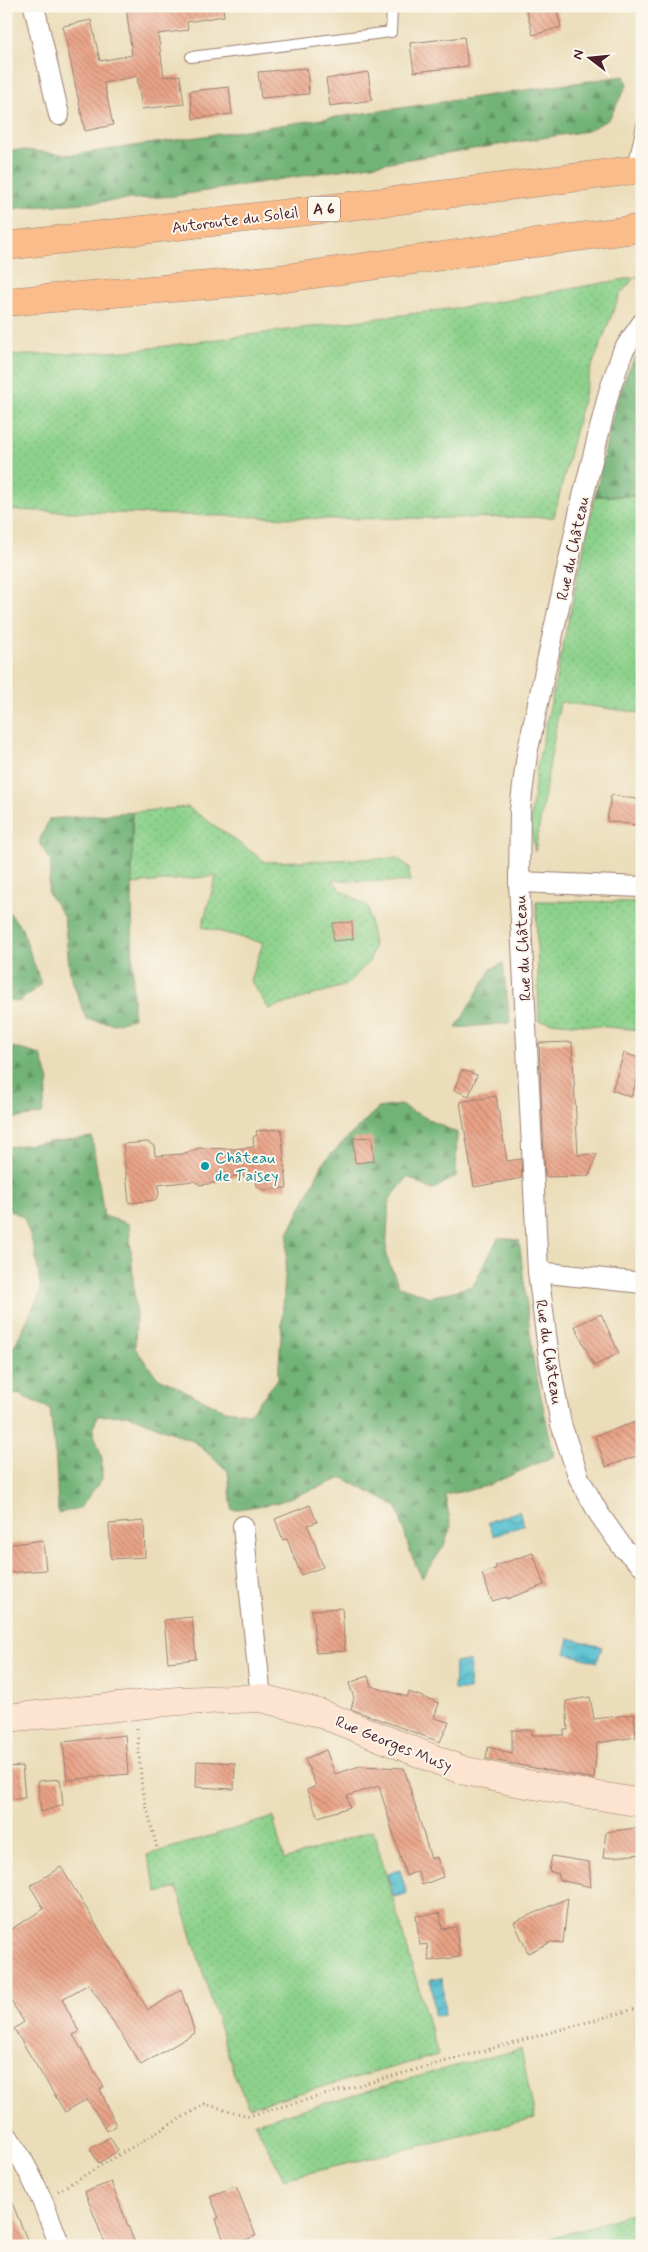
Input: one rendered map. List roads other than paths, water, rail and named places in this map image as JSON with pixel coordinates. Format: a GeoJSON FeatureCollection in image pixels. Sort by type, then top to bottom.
{"type":"FeatureCollection","features":[{"type":"Feature","properties":{"kind":"highway","name":"Autoroute du Soleil"},"geometry":{"type":"LineString","coordinates":[[6,246],[637,170]]}},
{"type":"Feature","properties":{"kind":"highway"},"geometry":{"type":"LineString","coordinates":[[6,302],[279,278],[642,228]]}},
{"type":"Feature","properties":{"kind":"street"},"geometry":{"type":"LineString","coordinates":[[34,6],[58,115]]}},
{"type":"Feature","properties":{"kind":"street","name":"Rue du Château"},"geometry":{"type":"LineString","coordinates":[[642,323],[623,351],[609,392],[580,509],[527,754],[520,810],[519,882],[538,1272],[550,1365],[561,1424],[579,1478],[599,1514],[623,1548],[642,1565]]}},
{"type":"Feature","properties":{"kind":"street"},"geometry":{"type":"LineString","coordinates":[[519,882],[642,887]]}},
{"type":"Feature","properties":{"kind":"street"},"geometry":{"type":"LineString","coordinates":[[538,1272],[642,1283]]}},
{"type":"Feature","properties":{"kind":"street"},"geometry":{"type":"LineString","coordinates":[[242,1526],[261,1698]]}},
{"type":"Feature","properties":{"kind":"street","name":"Rue Georges Musy"},"geometry":{"type":"LineString","coordinates":[[6,1718],[140,1705],[261,1698],[319,1713],[462,1770],[540,1787],[642,1803]]}},
{"type":"Feature","properties":{"kind":"street"},"geometry":{"type":"LineString","coordinates":[[6,2134],[22,2156],[60,2246]]}},
{"type":"Feature","properties":{"kind":"lane"},"geometry":{"type":"LineString","coordinates":[[192,57],[391,32],[392,6]]}},
{"type":"Feature","properties":{"kind":"lane"},"geometry":{"type":"LineString","coordinates":[[637,170],[642,125]]}},
{"type":"Feature","properties":{"kind":"water"},"geometry":{"type":"Polygon","coordinates":[[[519,1511],[524,1525],[494,1536],[488,1522],[519,1511]]]}},
{"type":"Feature","properties":{"kind":"water"},"geometry":{"type":"Polygon","coordinates":[[[569,1638],[602,1647],[597,1662],[565,1653],[569,1638]]]}},
{"type":"Feature","properties":{"kind":"water"},"geometry":{"type":"Polygon","coordinates":[[[455,1662],[470,1662],[469,1690],[454,1690],[455,1662]]]}},
{"type":"Feature","properties":{"kind":"water"},"geometry":{"type":"Polygon","coordinates":[[[400,1870],[407,1894],[394,1897],[387,1874],[400,1870]]]}},
{"type":"Feature","properties":{"kind":"water"},"geometry":{"type":"Polygon","coordinates":[[[442,1978],[445,2015],[434,2016],[431,1979],[442,1978]]]}},
{"type":"Feature","properties":{"kind":"place","name":"Château de Taisey"},"geometry":{"type":"Point","coordinates":[205,1166]}}]}
